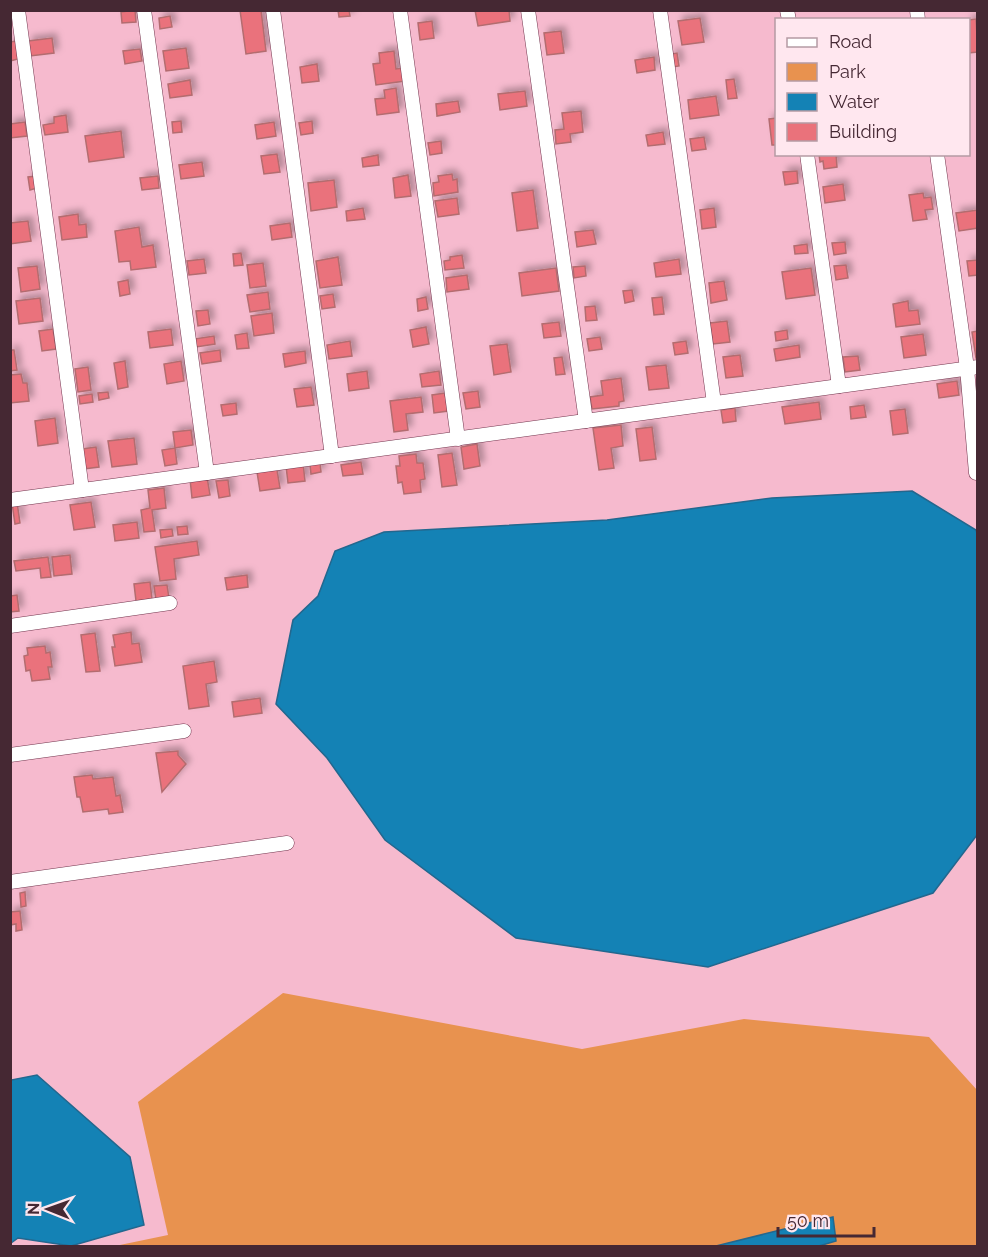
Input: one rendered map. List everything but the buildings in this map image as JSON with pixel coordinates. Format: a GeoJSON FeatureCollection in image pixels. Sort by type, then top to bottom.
{"type":"FeatureCollection","features":[{"type":"Feature","properties":{"kind":"street"},"geometry":{"type":"LineString","coordinates":[[18,10],[82,490]]}},
{"type":"Feature","properties":{"kind":"street"},"geometry":{"type":"LineString","coordinates":[[144,10],[207,473]]}},
{"type":"Feature","properties":{"kind":"street"},"geometry":{"type":"LineString","coordinates":[[273,10],[332,456]]}},
{"type":"Feature","properties":{"kind":"street"},"geometry":{"type":"LineString","coordinates":[[400,10],[458,439]]}},
{"type":"Feature","properties":{"kind":"street"},"geometry":{"type":"LineString","coordinates":[[528,10],[586,421]]}},
{"type":"Feature","properties":{"kind":"street"},"geometry":{"type":"LineString","coordinates":[[660,10],[714,403]]}},
{"type":"Feature","properties":{"kind":"street"},"geometry":{"type":"LineString","coordinates":[[807,156],[839,386]]}},
{"type":"Feature","properties":{"kind":"street"},"geometry":{"type":"LineString","coordinates":[[937,156],[972,368],[976,473]]}},
{"type":"Feature","properties":{"kind":"street"},"geometry":{"type":"LineString","coordinates":[[10,500],[972,368]]}},
{"type":"Feature","properties":{"kind":"street"},"geometry":{"type":"LineString","coordinates":[[10,626],[170,603]]}},
{"type":"Feature","properties":{"kind":"street"},"geometry":{"type":"LineString","coordinates":[[10,755],[184,731]]}},
{"type":"Feature","properties":{"kind":"street"},"geometry":{"type":"LineString","coordinates":[[10,882],[287,843]]}},
{"type":"Feature","properties":{"kind":"green space"},"geometry":{"type":"Polygon","coordinates":[[[283,993],[582,1049],[744,1019],[929,1037],[977,1090],[977,1246],[115,1246],[168,1235],[138,1102],[283,993]]]}},
{"type":"Feature","properties":{"kind":"water"},"geometry":{"type":"Polygon","coordinates":[[[912,491],[976,530],[978,536],[977,835],[933,893],[708,967],[516,938],[385,840],[327,758],[276,704],[293,620],[318,596],[335,551],[384,532],[607,520],[772,498],[912,491]]]}},
{"type":"Feature","properties":{"kind":"water"},"geometry":{"type":"Polygon","coordinates":[[[37,1075],[130,1157],[144,1225],[71,1246],[18,1238],[11,1243],[11,1080],[37,1075]]]}},
{"type":"Feature","properties":{"kind":"water"},"geometry":{"type":"Polygon","coordinates":[[[833,1217],[836,1241],[819,1246],[716,1246],[833,1217]]]}}]}
